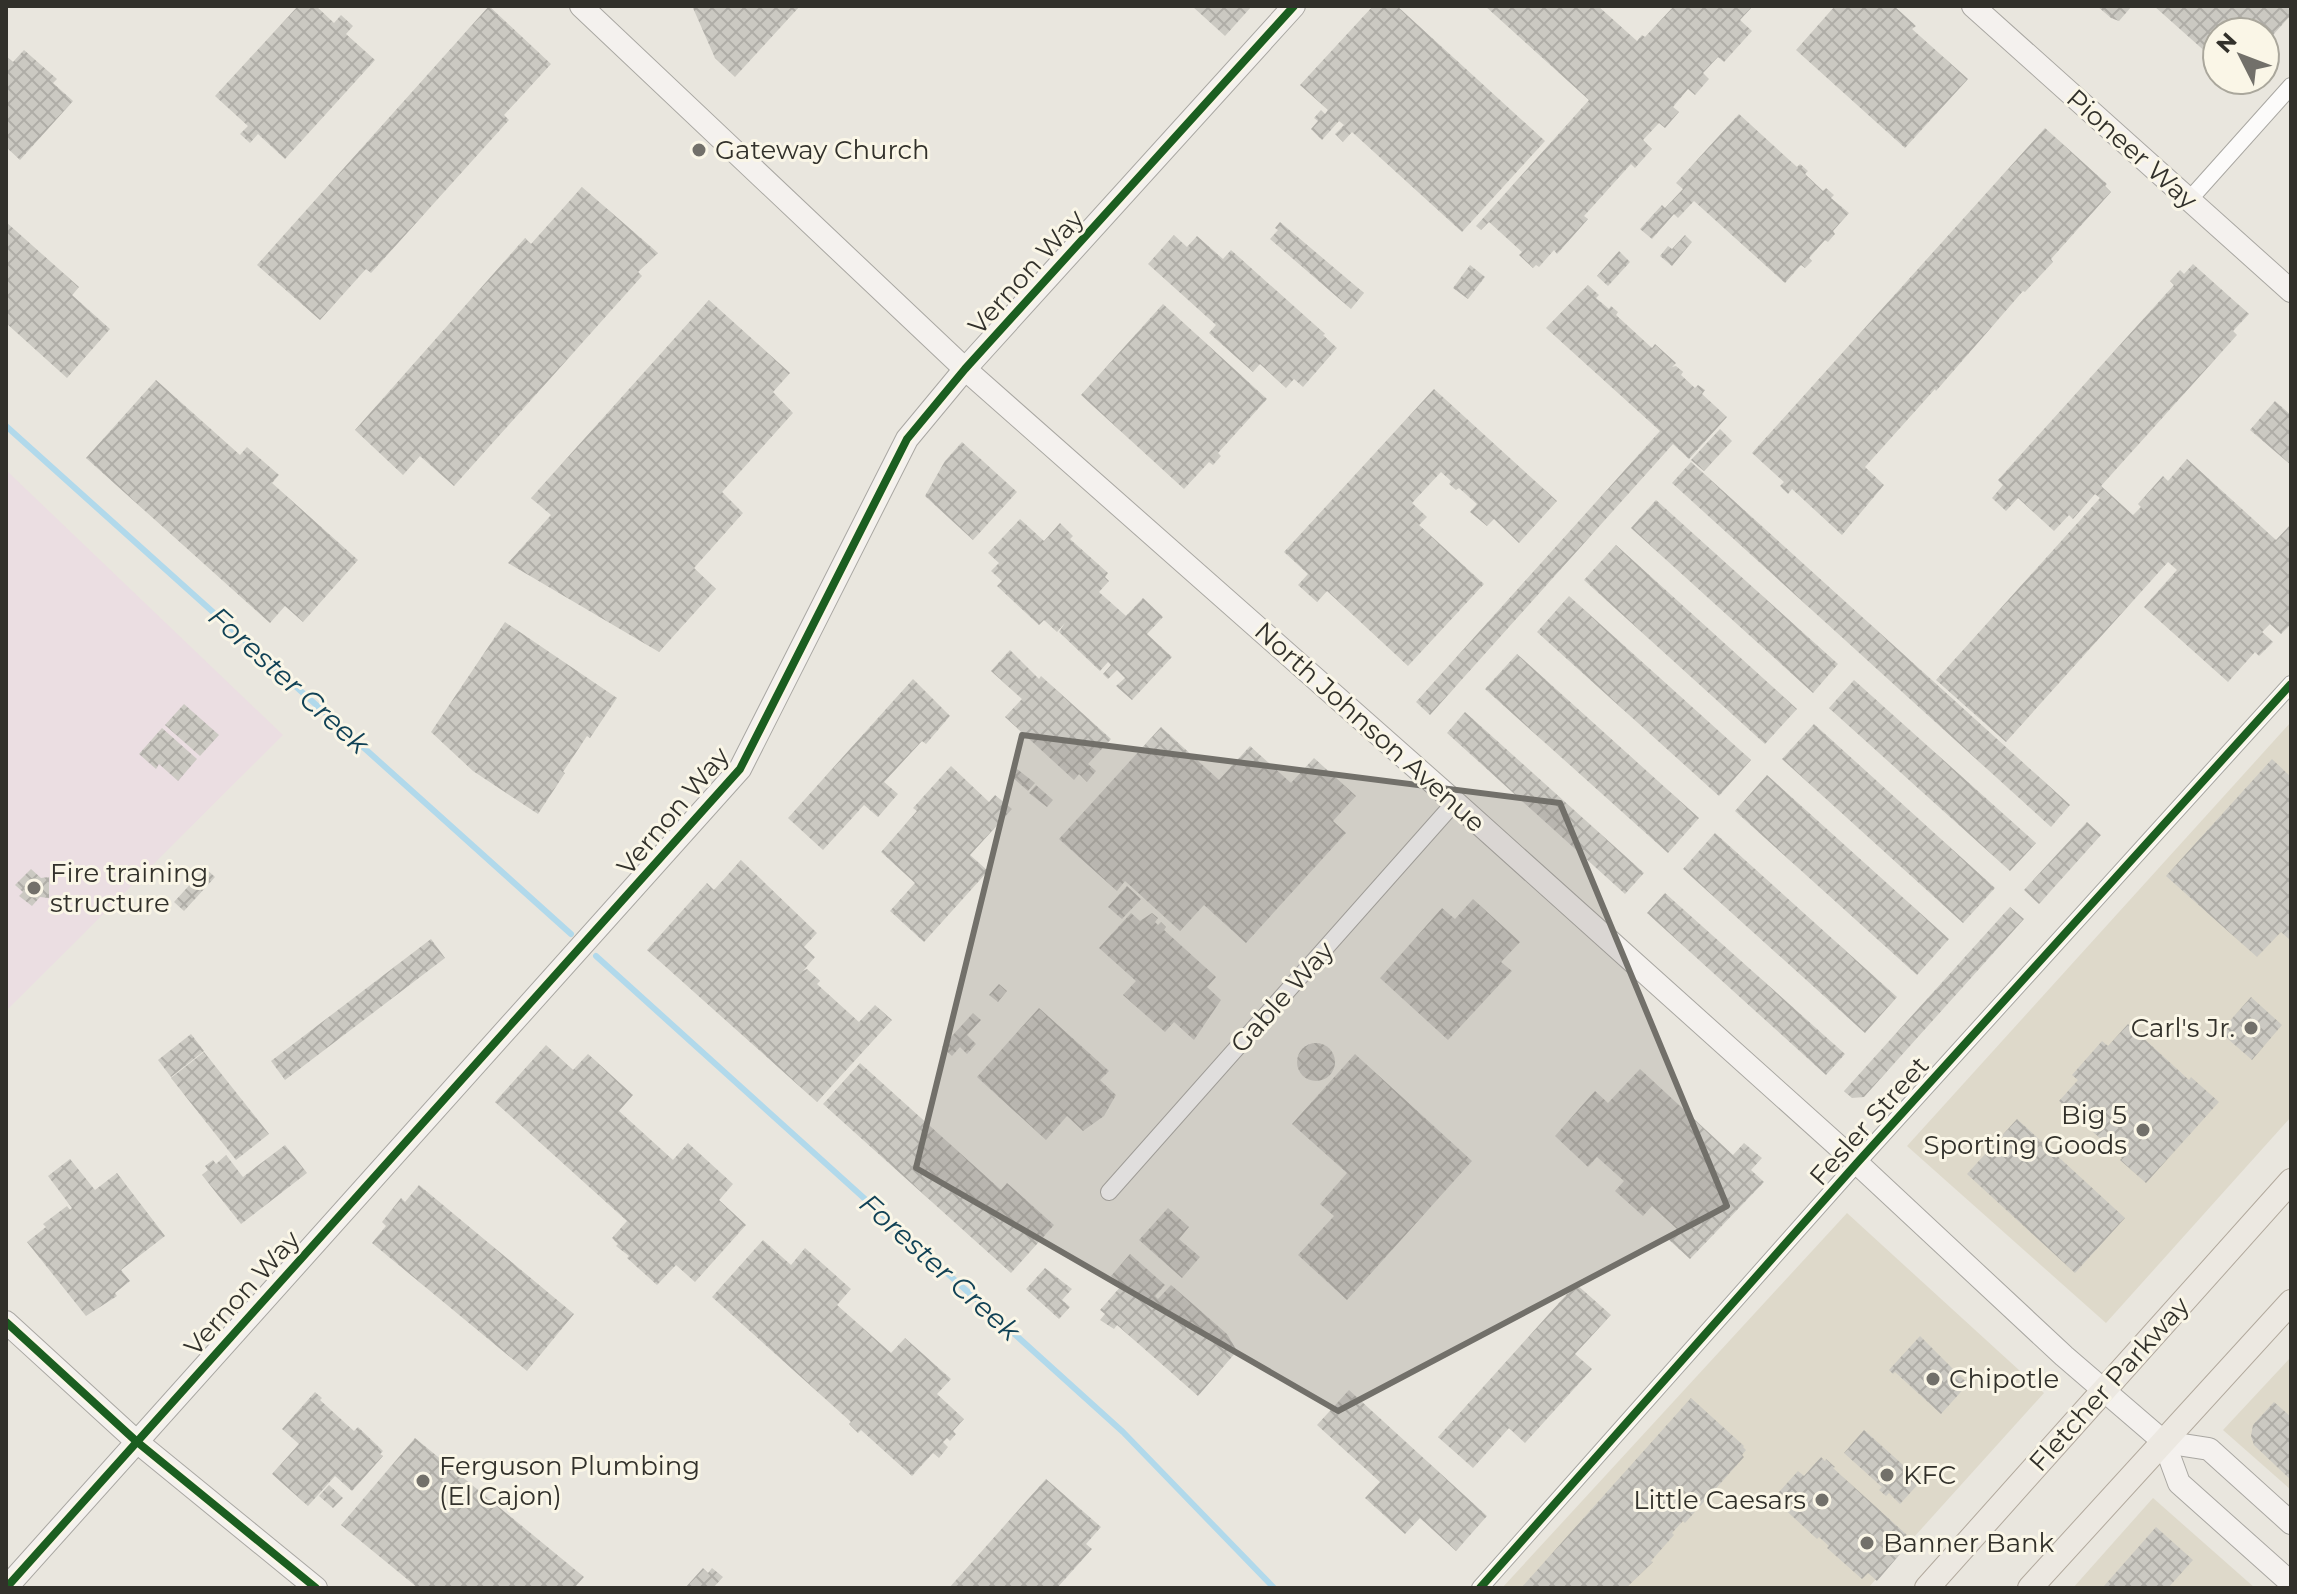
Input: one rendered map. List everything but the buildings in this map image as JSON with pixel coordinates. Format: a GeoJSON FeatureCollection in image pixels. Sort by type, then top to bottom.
{"type":"FeatureCollection","features":[{"type":"Feature","properties":{"kind":"main road","name":"North Johnson Avenue"},"geometry":{"type":"LineString","coordinates":[[581,6],[965,369],[1455,802],[1857,1163],[2103,1391],[2164,1442]]}},
{"type":"Feature","properties":{"kind":"main road","name":"Vernon Way"},"geometry":{"type":"LineString","coordinates":[[6,1588],[740,769],[907,439],[965,369],[1294,6]]}},
{"type":"Feature","properties":{"kind":"main road","name":"Pioneer Way"},"geometry":{"type":"LineString","coordinates":[[1973,6],[2291,291]]}},
{"type":"Feature","properties":{"kind":"main road","name":"Fletcher Parkway"},"geometry":{"type":"LineString","coordinates":[[1927,1588],[2291,1181]]}},
{"type":"Feature","properties":{"kind":"main road"},"geometry":{"type":"LineString","coordinates":[[2030,1588],[2291,1302]]}},
{"type":"Feature","properties":{"kind":"main road"},"geometry":{"type":"LineString","coordinates":[[6,1322],[136,1441],[316,1588]]}},
{"type":"Feature","properties":{"kind":"main road"},"geometry":{"type":"LineString","coordinates":[[2164,1442],[2209,1449],[2291,1523]]}},
{"type":"Feature","properties":{"kind":"main road"},"geometry":{"type":"LineString","coordinates":[[2164,1442],[2179,1483],[2291,1583]]}},
{"type":"Feature","properties":{"kind":"street"},"geometry":{"type":"LineString","coordinates":[[2189,200],[2291,86]]}},
{"type":"Feature","properties":{"kind":"street","name":"Fesler Street"},"geometry":{"type":"LineString","coordinates":[[1480,1588],[1857,1163],[2291,684]]}},
{"type":"Feature","properties":{"kind":"street","name":"Gable Way"},"geometry":{"type":"LineString","coordinates":[[1109,1192],[1455,802]]}},
{"type":"Feature","properties":{"kind":"highlighted area"},"geometry":{"type":"Polygon","coordinates":[[[1022,735],[1560,803],[1727,1206],[1338,1411],[916,1168],[1022,735]]]}},
{"type":"Feature","properties":{"kind":"shaded area"},"geometry":{"type":"Polygon","coordinates":[[[6,470],[283,735],[6,1011],[6,470]]]}},
{"type":"Feature","properties":{"kind":"shaded area"},"geometry":{"type":"Polygon","coordinates":[[[2291,722],[2291,1117],[2106,1323],[1907,1146],[2291,722]]]}},
{"type":"Feature","properties":{"kind":"shaded area"},"geometry":{"type":"Polygon","coordinates":[[[1847,1213],[2044,1393],[1868,1588],[1502,1588],[1847,1213]]]}},
{"type":"Feature","properties":{"kind":"shaded area"},"geometry":{"type":"Polygon","coordinates":[[[2291,1357],[2291,1490],[2223,1430],[2291,1357]]]}},
{"type":"Feature","properties":{"kind":"shaded area"},"geometry":{"type":"Polygon","coordinates":[[[2153,1498],[2255,1588],[2073,1588],[2153,1498]]]}},
{"type":"Feature","properties":{"kind":"waterway","name":"Forester Creek"},"geometry":{"type":"LineString","coordinates":[[6,426],[571,934]]}},
{"type":"Feature","properties":{"kind":"waterway","name":"Forester Creek"},"geometry":{"type":"LineString","coordinates":[[596,956],[1123,1432],[1274,1588]]}},
{"type":"Feature","properties":{"kind":"cycle path"},"geometry":{"type":"LineString","coordinates":[[6,1588],[740,769],[907,439],[965,369],[1294,6]]}},
{"type":"Feature","properties":{"kind":"cycle path"},"geometry":{"type":"LineString","coordinates":[[1480,1588],[1857,1163],[2291,684]]}},
{"type":"Feature","properties":{"kind":"cycle path"},"geometry":{"type":"LineString","coordinates":[[6,1322],[136,1441],[316,1588]]}},
{"type":"Feature","properties":{"kind":"place","name":"Gateway Church"},"geometry":{"type":"Point","coordinates":[699,150]}},
{"type":"Feature","properties":{"kind":"place","name":"Fire training structure"},"geometry":{"type":"Point","coordinates":[34,888]}},
{"type":"Feature","properties":{"kind":"place","name":"Carl's Jr."},"geometry":{"type":"Point","coordinates":[2251,1028]}},
{"type":"Feature","properties":{"kind":"place","name":"Big 5 Sporting Goods"},"geometry":{"type":"Point","coordinates":[2143,1130]}},
{"type":"Feature","properties":{"kind":"place","name":"Chipotle"},"geometry":{"type":"Point","coordinates":[1933,1379]}},
{"type":"Feature","properties":{"kind":"place","name":"KFC"},"geometry":{"type":"Point","coordinates":[1887,1475]}},
{"type":"Feature","properties":{"kind":"place","name":"Ferguson Plumbing (El Cajon)"},"geometry":{"type":"Point","coordinates":[423,1481]}},
{"type":"Feature","properties":{"kind":"place","name":"Little Caesars"},"geometry":{"type":"Point","coordinates":[1822,1500]}},
{"type":"Feature","properties":{"kind":"place","name":"Banner Bank"},"geometry":{"type":"Point","coordinates":[1867,1543]}}]}
